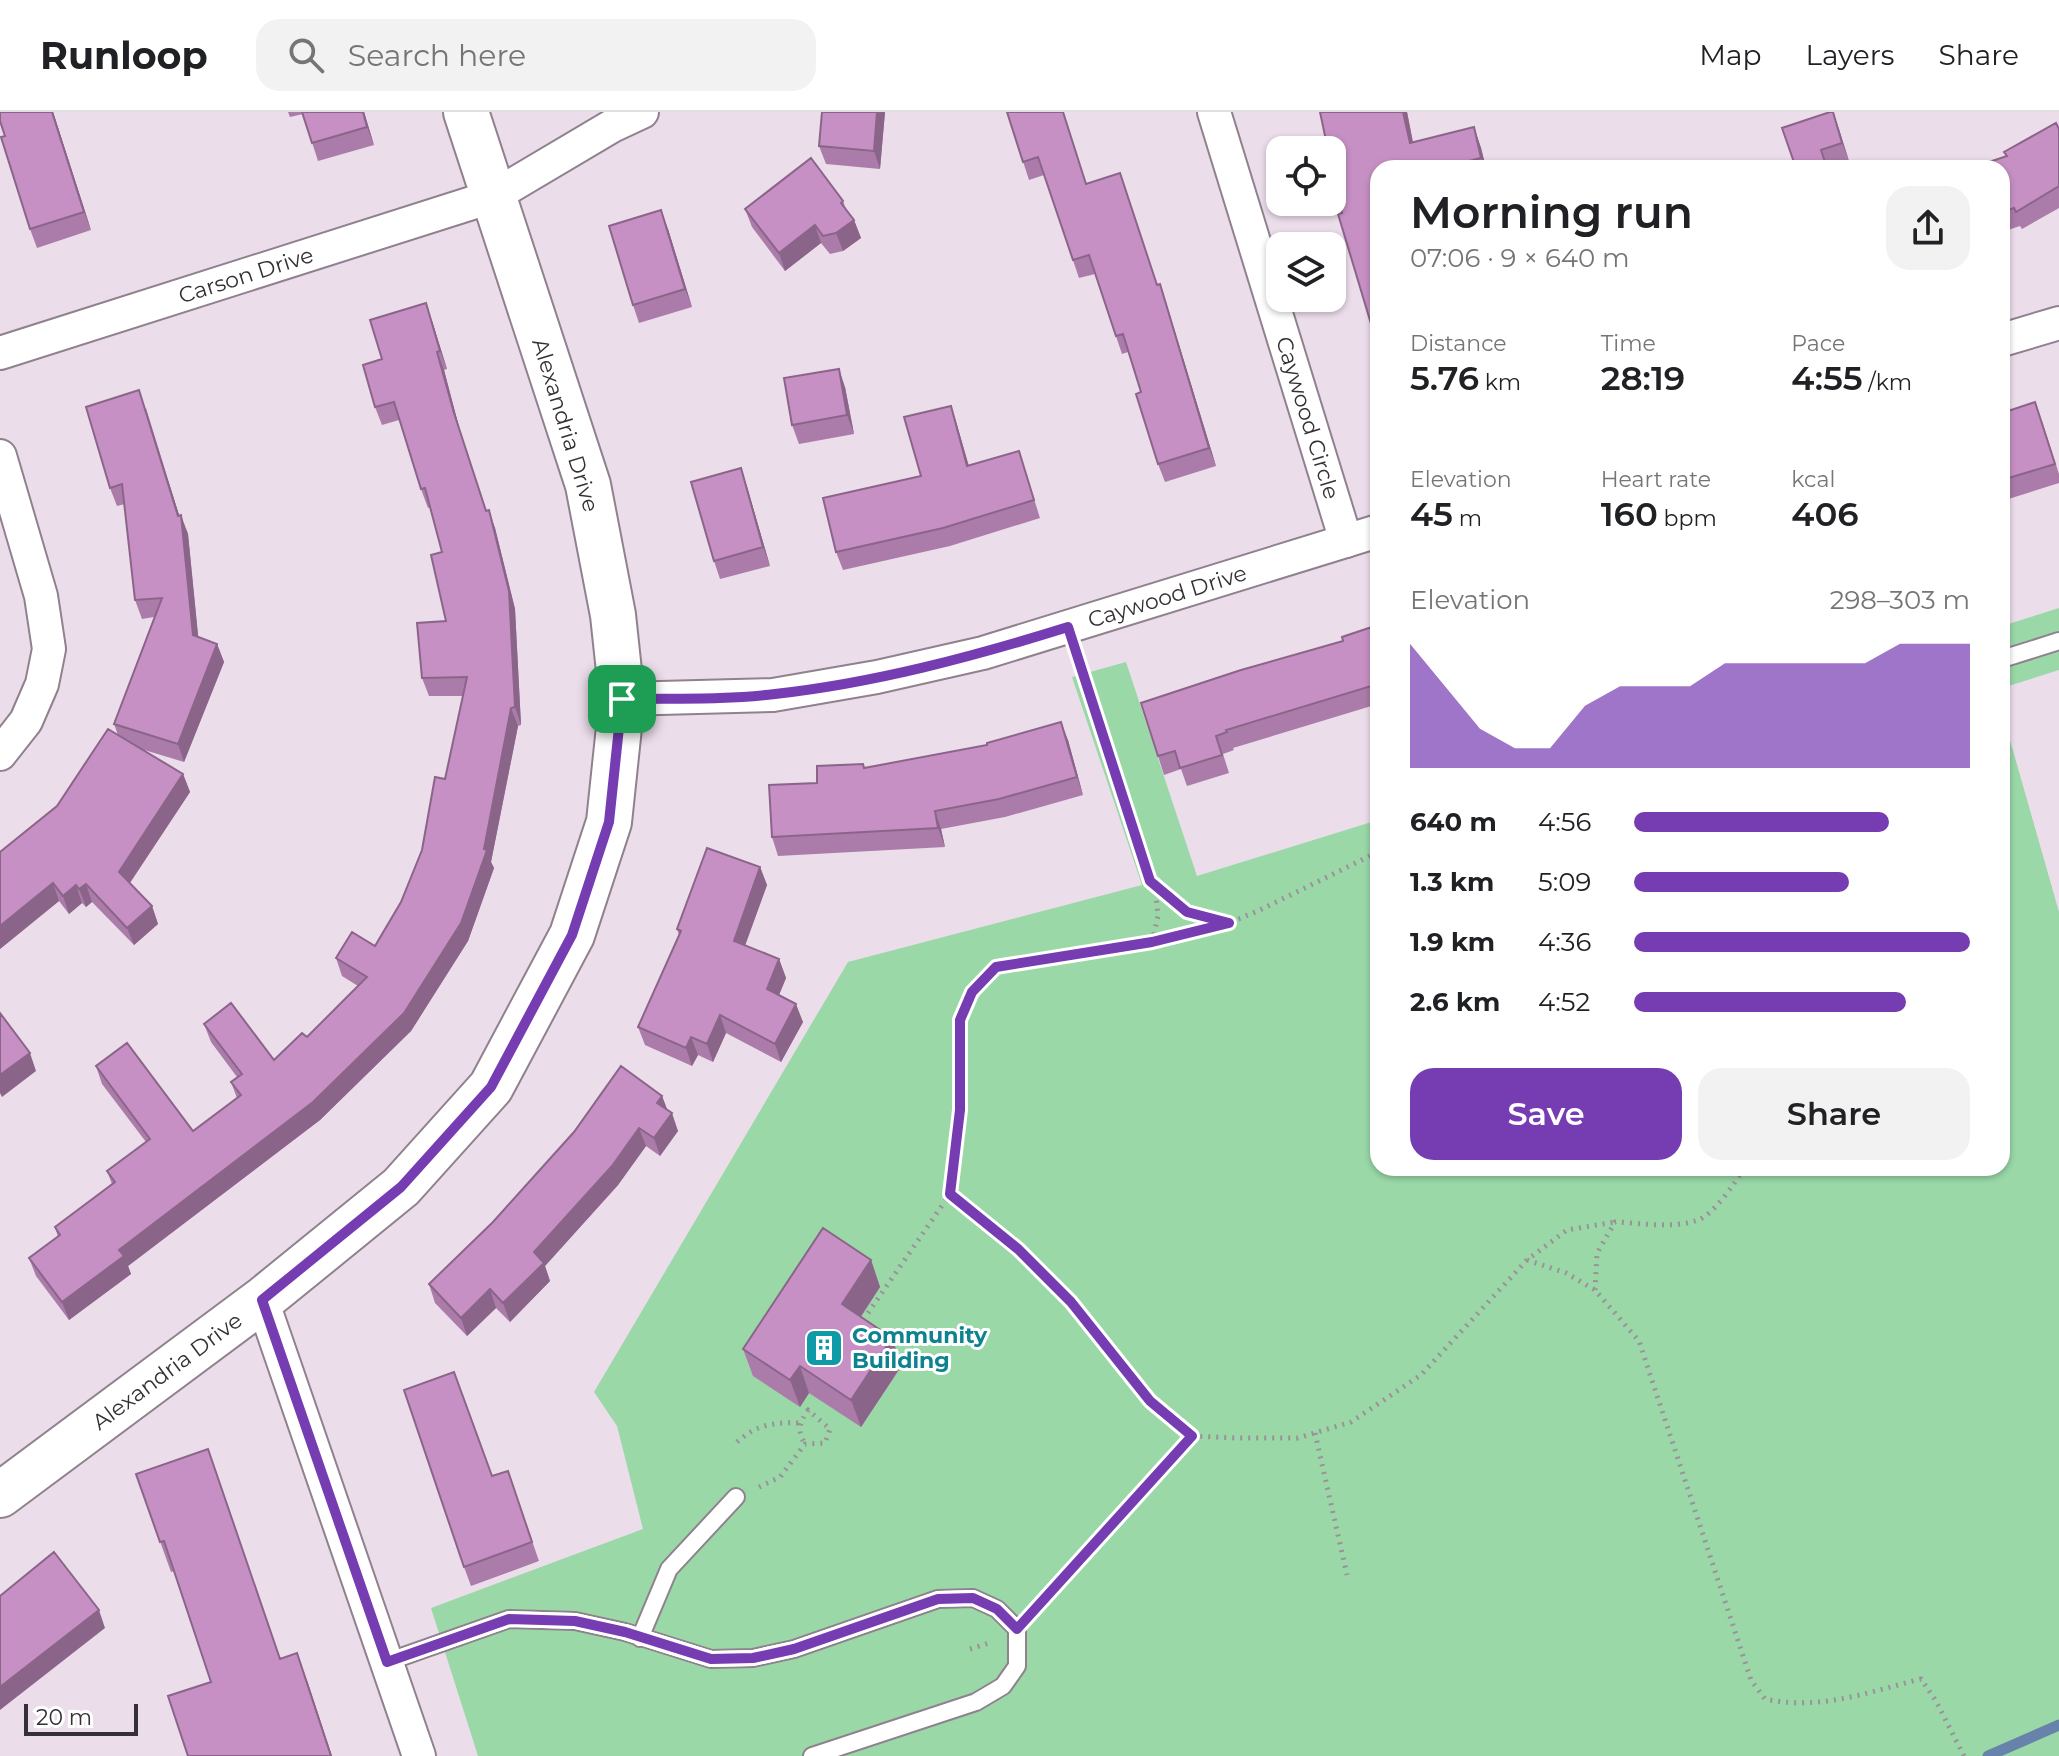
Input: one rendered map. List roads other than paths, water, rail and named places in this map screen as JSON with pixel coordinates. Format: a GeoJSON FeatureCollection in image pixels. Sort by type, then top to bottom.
{"type":"FeatureCollection","features":[{"type":"Feature","properties":{"kind":"street","name":"Alexandria Drive"},"geometry":{"type":"LineString","coordinates":[[0,1495],[262,1300],[401,1187],[491,1087],[572,935],[609,822],[622,699],[613,615],[588,485],[466,112]]}},
{"type":"Feature","properties":{"kind":"street","name":"Carson Drive"},"geometry":{"type":"LineString","coordinates":[[0,353],[494,196],[612,126],[642,112]]}},
{"type":"Feature","properties":{"kind":"street","name":"Caywood Circle"},"geometry":{"type":"LineString","coordinates":[[1214,112],[1346,541]]}},
{"type":"Feature","properties":{"kind":"street"},"geometry":{"type":"LineString","coordinates":[[2010,338],[2059,323]]}},
{"type":"Feature","properties":{"kind":"street"},"geometry":{"type":"LineString","coordinates":[[0,456],[41,596],[49,649],[42,684],[26,721],[0,754]]}},
{"type":"Feature","properties":{"kind":"street","name":"Caywood Drive"},"geometry":{"type":"LineString","coordinates":[[622,699],[773,695],[877,677],[983,653],[1370,534]]}},
{"type":"Feature","properties":{"kind":"street"},"geometry":{"type":"LineString","coordinates":[[262,1300],[419,1756]]}},
{"type":"Feature","properties":{"kind":"lane"},"geometry":{"type":"LineString","coordinates":[[2010,656],[2059,641]]}},
{"type":"Feature","properties":{"kind":"lane"},"geometry":{"type":"LineString","coordinates":[[640,1638],[669,1569],[736,1497]]}},
{"type":"Feature","properties":{"kind":"lane"},"geometry":{"type":"LineString","coordinates":[[387,1662],[509,1619],[575,1621],[711,1659],[753,1658],[794,1649],[938,1599],[973,1598],[997,1609],[1017,1629],[1017,1666],[1003,1686],[976,1702],[812,1756]]}},
{"type":"Feature","properties":{"kind":"waterway"},"geometry":{"type":"LineString","coordinates":[[1988,1756],[2059,1725]]}},
{"type":"Feature","properties":{"kind":"place","name":"Community Building"},"geometry":{"type":"Point","coordinates":[824,1348]}}]}
